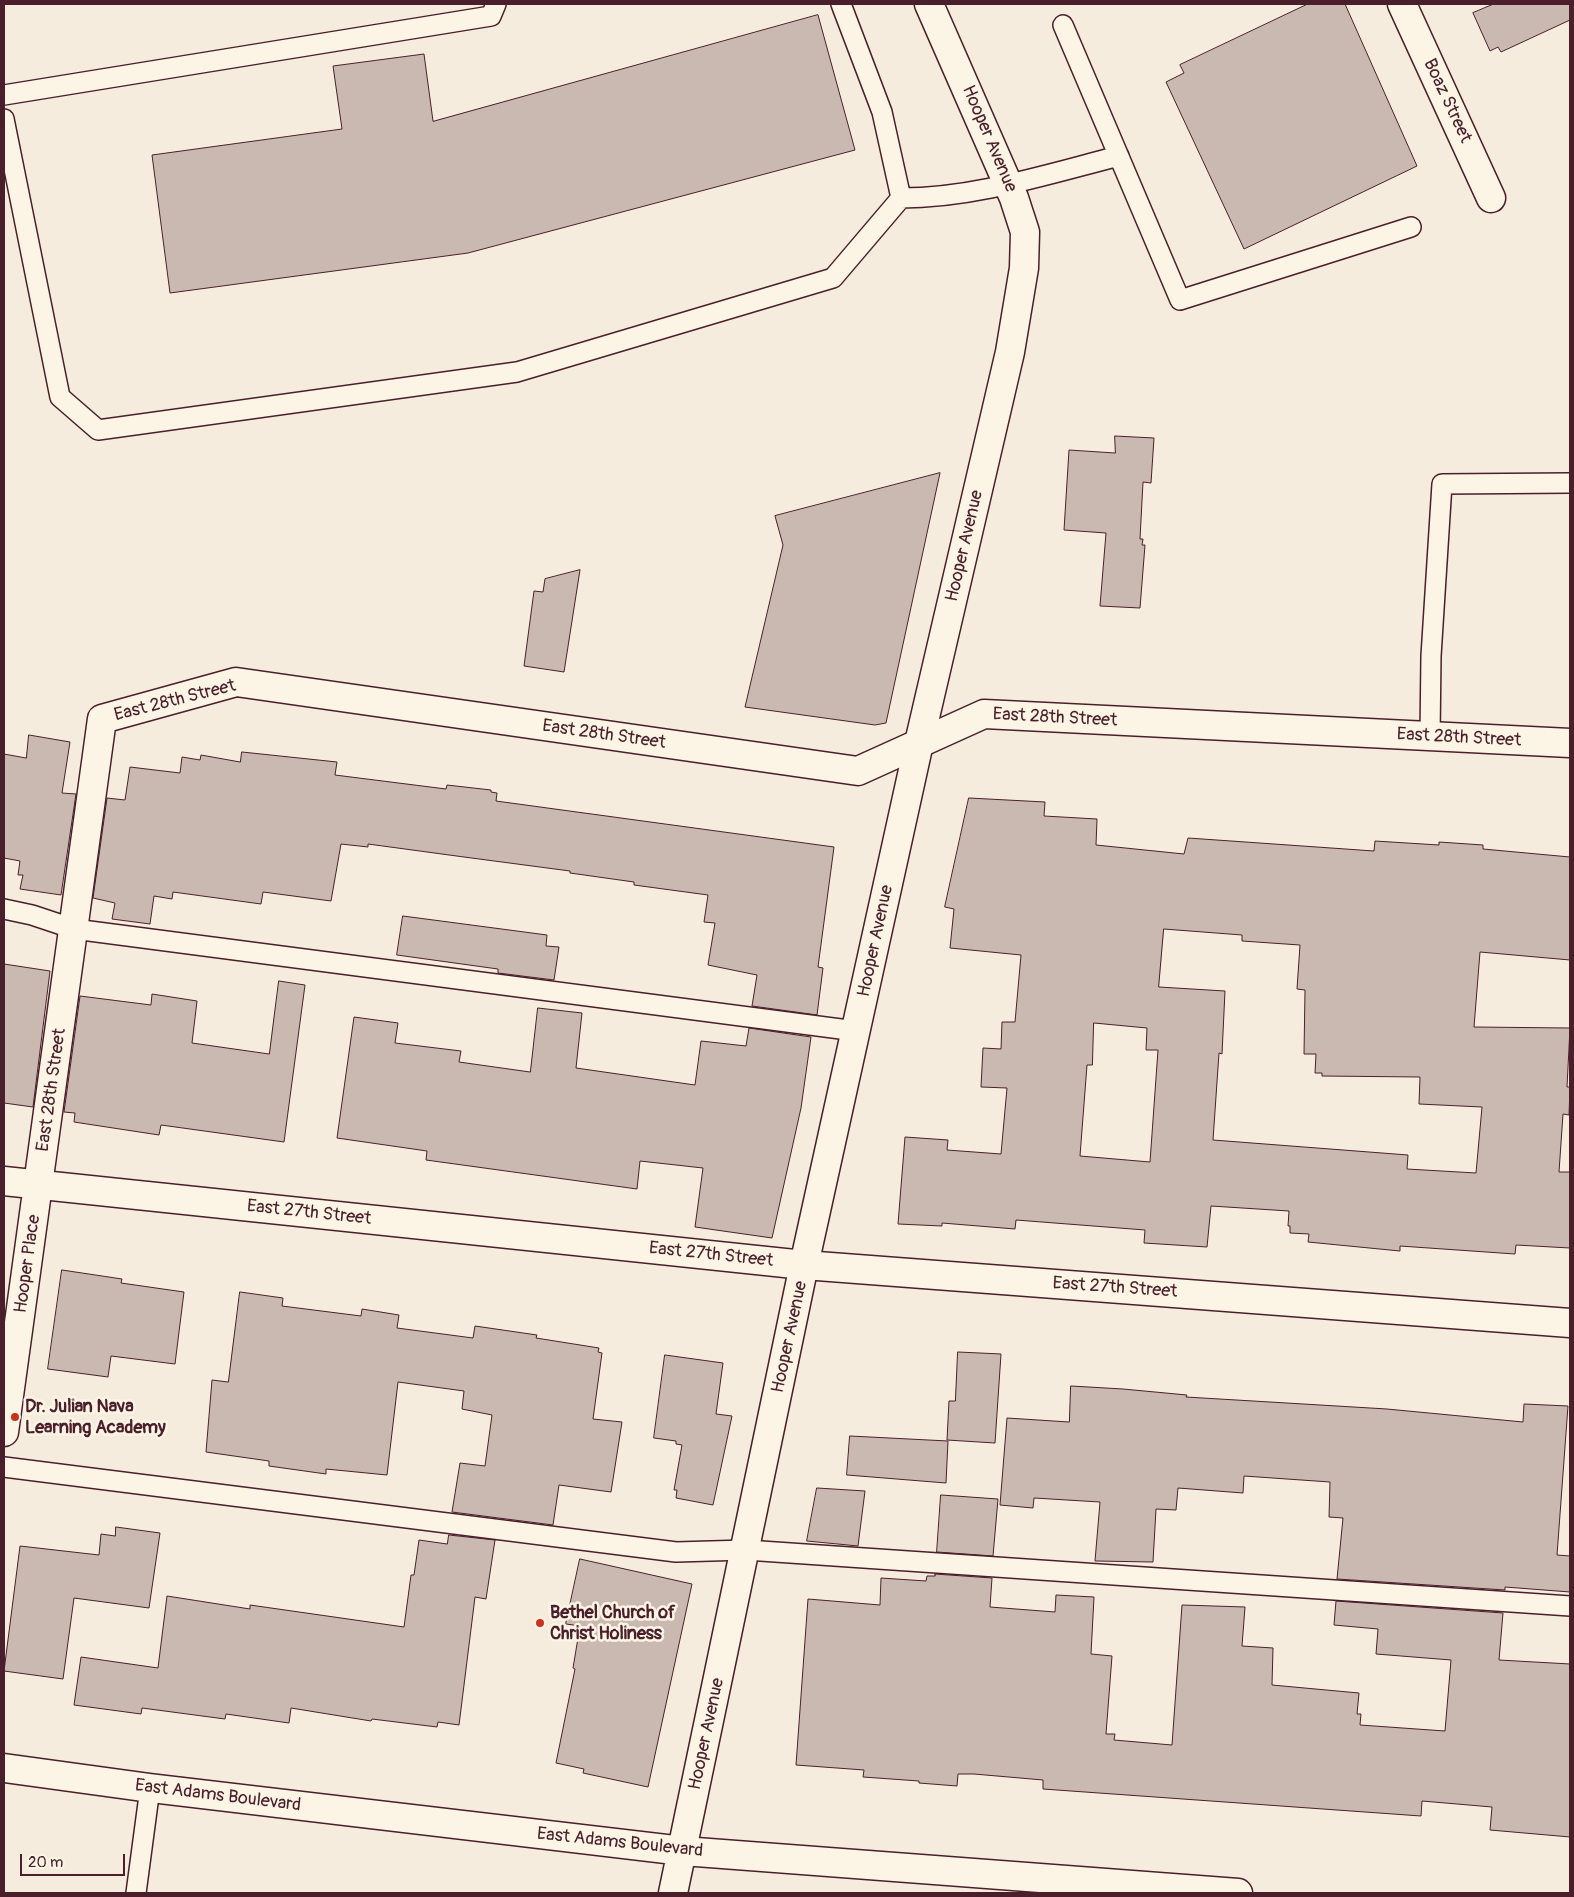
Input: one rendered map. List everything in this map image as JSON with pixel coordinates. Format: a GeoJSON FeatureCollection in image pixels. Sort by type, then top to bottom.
{"type":"FeatureCollection","features":[{"type":"Feature","properties":{"kind":"street","name":"Hooper Avenue"},"geometry":{"type":"LineString","coordinates":[[673,1893],[804,1265],[919,743],[1010,352],[1024,268],[1024,232],[1008,184],[929,4]]}},
{"type":"Feature","properties":{"kind":"street","name":"Boaz Street"},"geometry":{"type":"LineString","coordinates":[[1402,4],[1491,198]]}},
{"type":"Feature","properties":{"kind":"street","name":"East 28th Street"},"geometry":{"type":"LineString","coordinates":[[39,1185],[102,720],[236,682],[858,771],[984,714],[1570,743]]}},
{"type":"Feature","properties":{"kind":"street","name":"East 27th Street"},"geometry":{"type":"LineString","coordinates":[[4,1181],[804,1265],[1570,1323]]}},
{"type":"Feature","properties":{"kind":"street","name":"Hooper Place"},"geometry":{"type":"LineString","coordinates":[[4,1432],[39,1185]]}},
{"type":"Feature","properties":{"kind":"street","name":"East Adams Boulevard"},"geometry":{"type":"LineString","coordinates":[[4,1768],[150,1788],[682,1851],[1238,1893]]}},
{"type":"Feature","properties":{"kind":"lane"},"geometry":{"type":"LineString","coordinates":[[4,95],[491,16],[496,4]]}},
{"type":"Feature","properties":{"kind":"lane"},"geometry":{"type":"LineString","coordinates":[[841,4],[882,112],[901,198]]}},
{"type":"Feature","properties":{"kind":"lane"},"geometry":{"type":"LineString","coordinates":[[1063,25],[1180,300],[1411,226]]}},
{"type":"Feature","properties":{"kind":"lane"},"geometry":{"type":"LineString","coordinates":[[4,119],[60,397],[98,430],[517,372],[833,278],[901,198],[930,198],[1008,184],[1119,156]]}},
{"type":"Feature","properties":{"kind":"lane"},"geometry":{"type":"LineString","coordinates":[[1430,736],[1431,656],[1442,484],[1570,483]]}},
{"type":"Feature","properties":{"kind":"lane"},"geometry":{"type":"LineString","coordinates":[[4,909],[32,915],[74,929],[856,1030]]}},
{"type":"Feature","properties":{"kind":"lane"},"geometry":{"type":"LineString","coordinates":[[4,1467],[676,1552],[746,1550],[1570,1606]]}},
{"type":"Feature","properties":{"kind":"lane"},"geometry":{"type":"LineString","coordinates":[[136,1893],[150,1788]]}},
{"type":"Feature","properties":{"kind":"building"},"geometry":{"type":"Polygon","coordinates":[[[1308,4],[1345,4],[1417,166],[1244,249],[1166,82],[1184,73],[1180,65],[1308,4]]]}},
{"type":"Feature","properties":{"kind":"building"},"geometry":{"type":"Polygon","coordinates":[[[1494,4],[1570,4],[1570,20],[1501,52],[1498,47],[1490,51],[1473,13],[1494,4]]]}},
{"type":"Feature","properties":{"kind":"building"},"geometry":{"type":"Polygon","coordinates":[[[818,15],[855,150],[468,253],[170,293],[152,155],[342,129],[333,66],[424,54],[433,121],[818,15]]]}},
{"type":"Feature","properties":{"kind":"building"},"geometry":{"type":"Polygon","coordinates":[[[1115,436],[1154,438],[1151,483],[1143,482],[1140,539],[1143,539],[1142,545],[1145,545],[1140,608],[1100,606],[1106,533],[1064,530],[1069,450],[1115,453],[1115,436]]]}},
{"type":"Feature","properties":{"kind":"building"},"geometry":{"type":"Polygon","coordinates":[[[940,473],[886,723],[875,725],[745,707],[783,545],[775,516],[940,473]]]}},
{"type":"Feature","properties":{"kind":"building"},"geometry":{"type":"Polygon","coordinates":[[[580,570],[564,672],[524,666],[534,591],[543,592],[545,579],[580,570]]]}},
{"type":"Feature","properties":{"kind":"building"},"geometry":{"type":"Polygon","coordinates":[[[29,735],[70,742],[62,793],[76,794],[61,895],[20,889],[23,875],[18,875],[20,861],[4,858],[4,754],[26,758],[29,735]]]}},
{"type":"Feature","properties":{"kind":"building"},"geometry":{"type":"Polygon","coordinates":[[[242,752],[337,762],[335,775],[446,789],[447,785],[491,790],[491,792],[497,793],[496,801],[834,847],[818,967],[823,968],[817,1015],[752,1006],[757,975],[708,965],[715,923],[704,922],[708,895],[634,885],[634,882],[570,873],[570,871],[368,844],[368,847],[341,844],[331,901],[263,892],[261,904],[173,892],[172,899],[154,896],[150,924],[112,919],[115,903],[93,898],[107,798],[125,800],[130,767],[180,773],[182,757],[200,760],[201,755],[240,762],[242,752]]]}},
{"type":"Feature","properties":{"kind":"building"},"geometry":{"type":"Polygon","coordinates":[[[969,798],[1045,802],[1044,816],[1097,819],[1096,845],[1184,854],[1188,838],[1374,851],[1375,841],[1439,845],[1439,842],[1483,845],[1483,849],[1570,857],[1570,960],[1480,952],[1474,1027],[1570,1028],[1567,1087],[1570,1087],[1569,1115],[1563,1114],[1559,1172],[1570,1172],[1570,1248],[1516,1245],[1515,1254],[1400,1246],[1400,1251],[1308,1242],[1309,1234],[1290,1233],[1290,1226],[1288,1226],[1289,1211],[1211,1206],[1207,1247],[1144,1243],[1145,1230],[1016,1220],[1015,1229],[942,1223],[942,1226],[898,1224],[905,1137],[948,1140],[947,1150],[1001,1154],[1007,1088],[981,1087],[983,1048],[1001,1049],[1002,1022],[1015,1022],[1021,955],[950,948],[954,909],[945,907],[969,798]],[[1164,929],[1159,987],[1225,991],[1222,1054],[1219,1053],[1213,1140],[1408,1155],[1407,1169],[1476,1173],[1482,1107],[1419,1104],[1420,1077],[1322,1076],[1322,1073],[1315,1073],[1316,1054],[1304,1054],[1305,990],[1297,989],[1300,945],[1242,941],[1242,935],[1164,929]],[[1094,1023],[1092,1065],[1087,1065],[1080,1156],[1150,1162],[1158,1050],[1146,1050],[1147,1028],[1094,1023]]]}},
{"type":"Feature","properties":{"kind":"building"},"geometry":{"type":"Polygon","coordinates":[[[403,916],[547,935],[546,946],[559,947],[554,980],[498,973],[498,969],[397,955],[403,916]]]}},
{"type":"Feature","properties":{"kind":"building"},"geometry":{"type":"Polygon","coordinates":[[[4,964],[50,971],[33,1107],[4,1103],[4,964]]]}},
{"type":"Feature","properties":{"kind":"building"},"geometry":{"type":"Polygon","coordinates":[[[279,981],[305,985],[284,1142],[161,1125],[159,1135],[74,1122],[75,1113],[64,1112],[80,996],[151,1005],[152,994],[197,1001],[192,1043],[269,1054],[279,981]]]}},
{"type":"Feature","properties":{"kind":"building"},"geometry":{"type":"Polygon","coordinates":[[[538,1008],[582,1013],[576,1068],[695,1085],[701,1041],[746,1046],[749,1028],[811,1037],[801,1108],[772,1238],[695,1227],[703,1168],[640,1161],[637,1189],[426,1160],[427,1151],[337,1138],[354,1017],[398,1023],[395,1043],[461,1051],[459,1062],[530,1072],[538,1008]]]}},
{"type":"Feature","properties":{"kind":"building"},"geometry":{"type":"Polygon","coordinates":[[[62,1270],[122,1279],[121,1283],[184,1292],[175,1364],[111,1356],[108,1377],[48,1369],[62,1270]]]}},
{"type":"Feature","properties":{"kind":"building"},"geometry":{"type":"Polygon","coordinates":[[[240,1292],[283,1298],[282,1306],[361,1316],[362,1309],[399,1315],[397,1328],[473,1338],[475,1326],[537,1335],[536,1338],[599,1348],[598,1352],[602,1353],[593,1419],[622,1422],[611,1492],[559,1485],[553,1525],[452,1512],[460,1463],[485,1466],[492,1415],[462,1409],[464,1391],[398,1382],[387,1475],[326,1469],[326,1474],[269,1466],[269,1461],[206,1452],[212,1380],[228,1382],[240,1292]]]}},
{"type":"Feature","properties":{"kind":"building"},"geometry":{"type":"Polygon","coordinates":[[[958,1352],[1001,1354],[995,1443],[947,1440],[949,1401],[955,1401],[958,1352]]]}},
{"type":"Feature","properties":{"kind":"building"},"geometry":{"type":"Polygon","coordinates":[[[665,1355],[723,1363],[716,1414],[732,1416],[713,1505],[676,1498],[677,1490],[674,1490],[682,1445],[676,1444],[676,1441],[654,1438],[665,1355]]]}},
{"type":"Feature","properties":{"kind":"building"},"geometry":{"type":"Polygon","coordinates":[[[1071,1386],[1187,1395],[1186,1397],[1387,1409],[1523,1422],[1524,1404],[1568,1406],[1557,1555],[1570,1556],[1570,1592],[1505,1587],[1505,1590],[1337,1579],[1343,1518],[1329,1517],[1330,1482],[1244,1476],[1243,1493],[1178,1488],[1176,1510],[1156,1509],[1153,1562],[1095,1561],[1100,1502],[1034,1498],[1033,1508],[1000,1505],[1007,1418],[1069,1422],[1071,1386]]]}},
{"type":"Feature","properties":{"kind":"building"},"geometry":{"type":"Polygon","coordinates":[[[850,1436],[948,1441],[946,1483],[847,1475],[850,1436]]]}},
{"type":"Feature","properties":{"kind":"building"},"geometry":{"type":"Polygon","coordinates":[[[817,1488],[865,1491],[858,1546],[807,1541],[817,1488]]]}},
{"type":"Feature","properties":{"kind":"building"},"geometry":{"type":"Polygon","coordinates":[[[941,1495],[998,1499],[993,1556],[937,1552],[941,1495]]]}},
{"type":"Feature","properties":{"kind":"building"},"geometry":{"type":"Polygon","coordinates":[[[116,1527],[160,1533],[149,1608],[74,1598],[63,1679],[4,1671],[20,1546],[99,1555],[101,1534],[115,1536],[116,1527]]]}},
{"type":"Feature","properties":{"kind":"building"},"geometry":{"type":"Polygon","coordinates":[[[449,1535],[495,1540],[486,1599],[475,1597],[459,1725],[438,1722],[437,1727],[372,1719],[371,1721],[291,1708],[289,1723],[226,1714],[225,1719],[142,1708],[141,1714],[74,1705],[81,1657],[158,1668],[167,1596],[250,1609],[250,1605],[404,1627],[411,1575],[414,1575],[419,1540],[447,1544],[449,1535]]]}},
{"type":"Feature","properties":{"kind":"building"},"geometry":{"type":"Polygon","coordinates":[[[580,1559],[692,1584],[648,1787],[583,1773],[584,1769],[556,1763],[575,1669],[573,1668],[580,1626],[566,1624],[580,1559]]]}},
{"type":"Feature","properties":{"kind":"building"},"geometry":{"type":"Polygon","coordinates":[[[935,1574],[992,1578],[990,1607],[1055,1612],[1056,1595],[1094,1597],[1091,1654],[1112,1656],[1106,1734],[1115,1734],[1114,1740],[1172,1745],[1182,1605],[1245,1607],[1242,1646],[1273,1648],[1272,1685],[1359,1693],[1357,1714],[1361,1714],[1360,1725],[1445,1731],[1451,1660],[1376,1654],[1378,1629],[1334,1625],[1336,1601],[1503,1613],[1499,1660],[1570,1664],[1570,1837],[1490,1830],[1492,1807],[1422,1801],[1421,1816],[1043,1789],[1043,1780],[974,1774],[958,1774],[957,1786],[919,1783],[919,1781],[863,1777],[864,1770],[796,1765],[808,1599],[880,1605],[881,1578],[926,1581],[927,1576],[935,1576],[935,1574]]]}},
{"type":"Feature","properties":{"kind":"place","name":"Dr. Julian Nava Learning Academy"},"geometry":{"type":"Point","coordinates":[15,1417]}},
{"type":"Feature","properties":{"kind":"place","name":"Bethel Church of Christ Holiness"},"geometry":{"type":"Point","coordinates":[540,1623]}}]}
